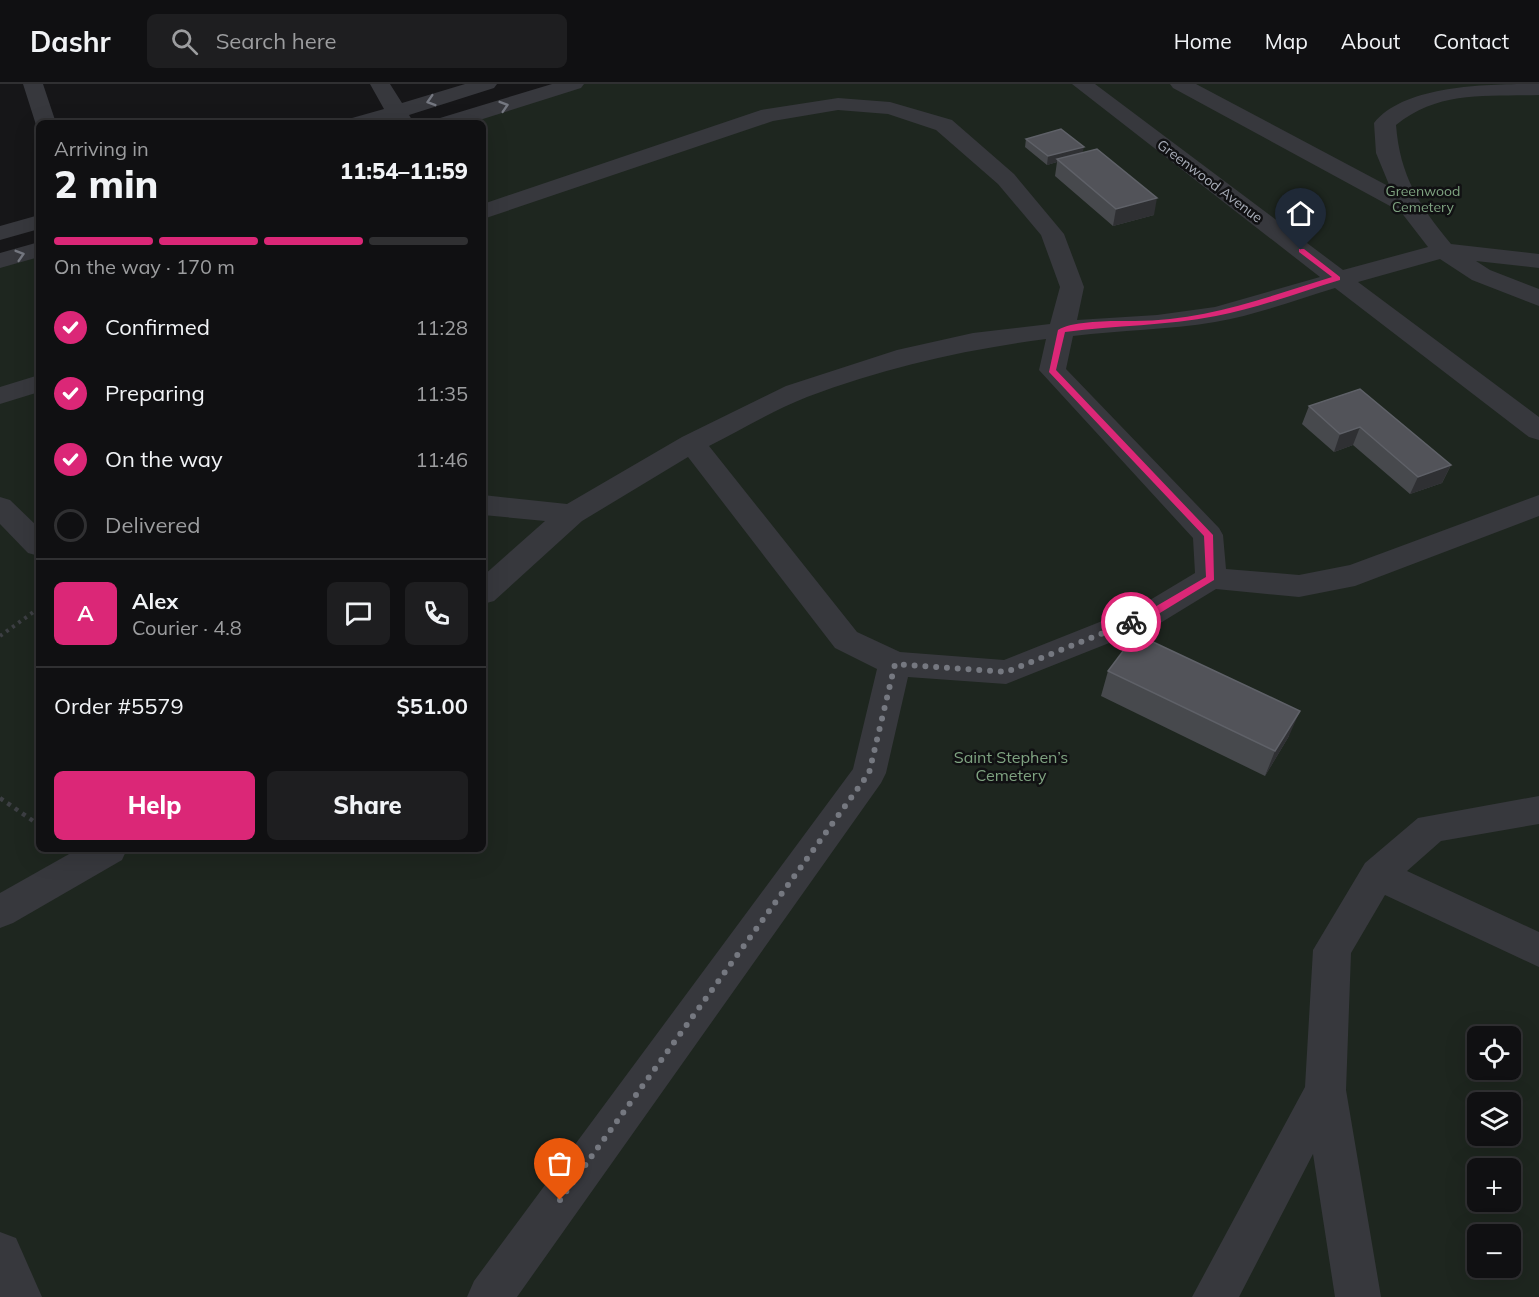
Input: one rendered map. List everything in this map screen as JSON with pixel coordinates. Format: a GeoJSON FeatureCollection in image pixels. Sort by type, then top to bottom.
{"type":"FeatureCollection","features":[{"type":"Feature","properties":{"kind":"street"},"geometry":{"type":"LineString","coordinates":[[33,84],[44,120]]}},
{"type":"Feature","properties":{"kind":"street"},"geometry":{"type":"LineString","coordinates":[[380,84],[400,117]]}},
{"type":"Feature","properties":{"kind":"street"},"geometry":{"type":"LineString","coordinates":[[380,120],[400,117],[487,84]]}},
{"type":"Feature","properties":{"kind":"street"},"geometry":{"type":"LineString","coordinates":[[458,120],[574,84]]}},
{"type":"Feature","properties":{"kind":"street","name":"Greenwood Avenue"},"geometry":{"type":"LineString","coordinates":[[1082,84],[1539,431]]}},
{"type":"Feature","properties":{"kind":"street"},"geometry":{"type":"LineString","coordinates":[[1180,84],[1409,207]]}},
{"type":"Feature","properties":{"kind":"street"},"geometry":{"type":"LineString","coordinates":[[1429,84],[1451,92]]}},
{"type":"Feature","properties":{"kind":"street"},"geometry":{"type":"LineString","coordinates":[[1539,89],[1451,92],[1407,105],[1384,123],[1387,153],[1409,207],[1443,250],[1481,275],[1539,298]]}},
{"type":"Feature","properties":{"kind":"street"},"geometry":{"type":"LineString","coordinates":[[486,211],[769,115],[838,104],[890,108],[944,125],[1006,179],[1052,234],[1072,287],[1052,370],[1208,535],[1211,578]]}},
{"type":"Feature","properties":{"kind":"street"},"geometry":{"type":"LineString","coordinates":[[0,233],[36,223]]}},
{"type":"Feature","properties":{"kind":"street"},"geometry":{"type":"LineString","coordinates":[[0,261],[36,250]]}},
{"type":"Feature","properties":{"kind":"street"},"geometry":{"type":"LineString","coordinates":[[486,590],[572,514],[692,443],[796,392],[897,358],[973,341],[1108,324],[1157,323],[1217,314],[1443,250],[1539,261]]}},
{"type":"Feature","properties":{"kind":"street"},"geometry":{"type":"LineString","coordinates":[[0,396],[36,384]]}},
{"type":"Feature","properties":{"kind":"street"},"geometry":{"type":"LineString","coordinates":[[692,443],[846,640],[895,664],[1006,672],[1151,614],[1211,578],[1299,586],[1355,575],[1539,505]]}},
{"type":"Feature","properties":{"kind":"street"},"geometry":{"type":"LineString","coordinates":[[486,505],[572,514]]}},
{"type":"Feature","properties":{"kind":"street"},"geometry":{"type":"LineString","coordinates":[[0,507],[36,543]]}},
{"type":"Feature","properties":{"kind":"street"},"geometry":{"type":"LineString","coordinates":[[490,1297],[869,773],[895,664]]}},
{"type":"Feature","properties":{"kind":"street"},"geometry":{"type":"LineString","coordinates":[[1358,1297],[1354,1284],[1325,1090],[1332,950],[1378,874],[1431,828],[1539,810]]}},
{"type":"Feature","properties":{"kind":"street"},"geometry":{"type":"LineString","coordinates":[[0,912],[104,852]]}},
{"type":"Feature","properties":{"kind":"street"},"geometry":{"type":"LineString","coordinates":[[1378,874],[1539,950]]}},
{"type":"Feature","properties":{"kind":"street"},"geometry":{"type":"LineString","coordinates":[[1215,1297],[1325,1090]]}},
{"type":"Feature","properties":{"kind":"street"},"geometry":{"type":"LineString","coordinates":[[0,1254],[19,1297]]}},
{"type":"Feature","properties":{"kind":"path"},"geometry":{"type":"LineString","coordinates":[[0,636],[36,610]]}},
{"type":"Feature","properties":{"kind":"path"},"geometry":{"type":"LineString","coordinates":[[0,798],[36,823]]}},
{"type":"Feature","properties":{"kind":"green space","name":"Saint Stephen’s Cemetery"},"geometry":{"type":"Polygon","coordinates":[[[574,84],[1539,84],[1539,1297],[0,1297],[0,261],[36,250],[36,852],[486,852],[486,120],[458,120],[574,84]]]}},
{"type":"Feature","properties":{"kind":"building"},"geometry":{"type":"Polygon","coordinates":[[[1061,129],[1084,147],[1048,156],[1026,139],[1061,129]]]}},
{"type":"Feature","properties":{"kind":"building"},"geometry":{"type":"Polygon","coordinates":[[[1097,149],[1157,198],[1116,209],[1057,159],[1097,149]]]}},
{"type":"Feature","properties":{"kind":"building"},"geometry":{"type":"Polygon","coordinates":[[[1360,389],[1451,465],[1418,477],[1360,427],[1340,434],[1309,406],[1360,389]]]}},
{"type":"Feature","properties":{"kind":"building"},"geometry":{"type":"Polygon","coordinates":[[[1136,634],[1300,711],[1275,751],[1108,671],[1136,634]]]}},
{"type":"Feature","properties":{"kind":"way so far"},"geometry":{"type":"LineString","coordinates":[[560,1200],[869,773],[895,664],[1006,672],[1131,622]]}},
{"type":"Feature","properties":{"kind":"route"},"geometry":{"type":"LineString","coordinates":[[1131,622],[1151,614],[1211,578],[1208,535],[1052,370],[1062,330],[1108,324],[1157,323],[1217,314],[1338,278],[1301,250]]}},
{"type":"Feature","properties":{"kind":"park label","name":"Greenwood Cemetery"},"geometry":{"type":"Point","coordinates":[1423,200]}}]}
